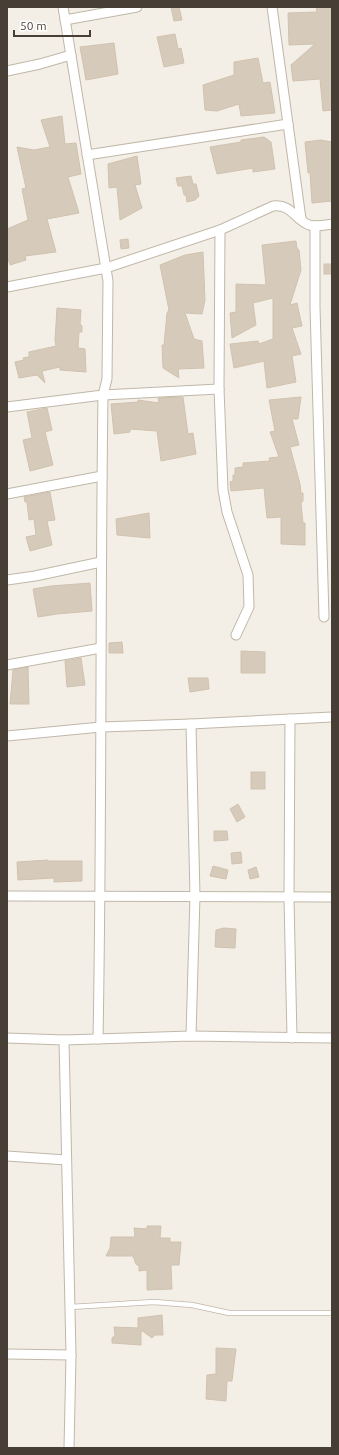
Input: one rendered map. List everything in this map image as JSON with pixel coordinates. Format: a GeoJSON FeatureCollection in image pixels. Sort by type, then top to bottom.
{"type":"FeatureCollection","features":[{"type":"Feature","properties":{"kind":"street"},"geometry":{"type":"LineString","coordinates":[[62,7],[108,281],[107,379],[103,395],[101,562],[101,897],[98,1039]]}},
{"type":"Feature","properties":{"kind":"street"},"geometry":{"type":"LineString","coordinates":[[65,20],[137,7]]}},
{"type":"Feature","properties":{"kind":"street"},"geometry":{"type":"LineString","coordinates":[[272,7],[301,219]]}},
{"type":"Feature","properties":{"kind":"street"},"geometry":{"type":"LineString","coordinates":[[7,71],[40,64],[71,55]]}},
{"type":"Feature","properties":{"kind":"street"},"geometry":{"type":"LineString","coordinates":[[87,155],[288,124]]}},
{"type":"Feature","properties":{"kind":"street"},"geometry":{"type":"LineString","coordinates":[[7,287],[106,268],[220,230],[273,206],[288,208],[305,223],[315,226],[332,224]]}},
{"type":"Feature","properties":{"kind":"street"},"geometry":{"type":"LineString","coordinates":[[315,226],[315,307],[324,617]]}},
{"type":"Feature","properties":{"kind":"street"},"geometry":{"type":"LineString","coordinates":[[220,230],[219,389],[223,490],[228,512],[248,575],[249,607],[236,635]]}},
{"type":"Feature","properties":{"kind":"street"},"geometry":{"type":"LineString","coordinates":[[7,407],[103,395],[219,389]]}},
{"type":"Feature","properties":{"kind":"street"},"geometry":{"type":"LineString","coordinates":[[7,494],[102,476]]}},
{"type":"Feature","properties":{"kind":"street"},"geometry":{"type":"LineString","coordinates":[[7,580],[35,576],[101,562]]}},
{"type":"Feature","properties":{"kind":"street"},"geometry":{"type":"LineString","coordinates":[[7,665],[101,648]]}},
{"type":"Feature","properties":{"kind":"street"},"geometry":{"type":"LineString","coordinates":[[7,736],[101,727],[332,717]]}},
{"type":"Feature","properties":{"kind":"street"},"geometry":{"type":"LineString","coordinates":[[290,719],[289,898],[292,1038]]}},
{"type":"Feature","properties":{"kind":"street"},"geometry":{"type":"LineString","coordinates":[[191,724],[196,896],[191,1036]]}},
{"type":"Feature","properties":{"kind":"street"},"geometry":{"type":"LineString","coordinates":[[7,896],[332,897]]}},
{"type":"Feature","properties":{"kind":"street"},"geometry":{"type":"LineString","coordinates":[[7,1038],[64,1040],[191,1036],[332,1038]]}},
{"type":"Feature","properties":{"kind":"street"},"geometry":{"type":"LineString","coordinates":[[64,1040],[71,1355],[69,1448]]}},
{"type":"Feature","properties":{"kind":"street"},"geometry":{"type":"LineString","coordinates":[[7,1156],[66,1160]]}},
{"type":"Feature","properties":{"kind":"street"},"geometry":{"type":"LineString","coordinates":[[7,1354],[71,1355]]}},
{"type":"Feature","properties":{"kind":"lane"},"geometry":{"type":"LineString","coordinates":[[70,1307],[154,1302],[192,1305],[229,1313],[332,1313]]}},
{"type":"Feature","properties":{"kind":"building"},"geometry":{"type":"Polygon","coordinates":[[[171,7],[179,7],[182,20],[174,21],[171,7]]]}},
{"type":"Feature","properties":{"kind":"building"},"geometry":{"type":"Polygon","coordinates":[[[316,7],[332,7],[332,110],[323,111],[320,79],[293,81],[291,65],[315,44],[289,45],[288,13],[317,12],[316,7]]]}},
{"type":"Feature","properties":{"kind":"building"},"geometry":{"type":"Polygon","coordinates":[[[175,34],[178,49],[181,48],[184,63],[164,67],[157,37],[175,34]]]}},
{"type":"Feature","properties":{"kind":"building"},"geometry":{"type":"Polygon","coordinates":[[[114,43],[118,74],[86,80],[80,47],[114,43]]]}},
{"type":"Feature","properties":{"kind":"building"},"geometry":{"type":"Polygon","coordinates":[[[258,58],[263,83],[270,82],[275,113],[241,116],[239,104],[217,111],[205,110],[203,85],[234,75],[234,62],[258,58]]]}},
{"type":"Feature","properties":{"kind":"building"},"geometry":{"type":"Polygon","coordinates":[[[62,116],[65,144],[76,143],[81,174],[68,177],[79,213],[47,219],[56,252],[25,256],[26,260],[10,265],[7,256],[7,229],[28,220],[22,189],[26,188],[17,147],[34,150],[50,147],[41,120],[62,116]]]}},
{"type":"Feature","properties":{"kind":"building"},"geometry":{"type":"Polygon","coordinates":[[[264,137],[271,142],[275,169],[253,172],[253,168],[217,174],[210,147],[241,142],[241,140],[264,137]]]}},
{"type":"Feature","properties":{"kind":"building"},"geometry":{"type":"Polygon","coordinates":[[[321,140],[332,142],[332,201],[312,203],[310,173],[308,173],[305,142],[321,140]]]}},
{"type":"Feature","properties":{"kind":"building"},"geometry":{"type":"Polygon","coordinates":[[[137,156],[141,184],[135,185],[142,208],[120,220],[117,187],[109,188],[108,164],[137,156]]]}},
{"type":"Feature","properties":{"kind":"building"},"geometry":{"type":"Polygon","coordinates":[[[191,176],[193,184],[196,184],[199,196],[195,200],[187,202],[182,186],[178,186],[176,178],[191,176]]]}},
{"type":"Feature","properties":{"kind":"building"},"geometry":{"type":"Polygon","coordinates":[[[128,239],[129,248],[121,249],[120,240],[128,239]]]}},
{"type":"Feature","properties":{"kind":"building"},"geometry":{"type":"Polygon","coordinates":[[[296,241],[297,248],[299,250],[301,270],[290,305],[297,303],[302,326],[292,328],[301,354],[292,356],[296,382],[267,388],[264,361],[234,368],[230,344],[258,341],[259,344],[273,339],[273,298],[253,303],[256,325],[232,338],[230,313],[236,312],[236,284],[266,285],[262,245],[296,241]]]}},
{"type":"Feature","properties":{"kind":"building"},"geometry":{"type":"Polygon","coordinates":[[[203,252],[205,300],[202,314],[185,313],[194,339],[202,341],[204,368],[178,369],[179,378],[163,368],[162,345],[164,345],[167,313],[169,310],[160,265],[185,255],[203,252]]]}},
{"type":"Feature","properties":{"kind":"building"},"geometry":{"type":"Polygon","coordinates":[[[324,264],[332,264],[332,274],[324,274],[324,264]]]}},
{"type":"Feature","properties":{"kind":"building"},"geometry":{"type":"Polygon","coordinates":[[[57,308],[81,310],[80,324],[82,326],[82,332],[79,332],[78,348],[85,349],[86,372],[60,370],[60,367],[42,371],[45,383],[37,375],[19,378],[15,362],[29,357],[29,352],[56,346],[57,308]]]}},
{"type":"Feature","properties":{"kind":"building"},"geometry":{"type":"Polygon","coordinates":[[[183,397],[188,434],[193,433],[196,454],[161,461],[157,431],[130,429],[130,432],[114,434],[111,404],[138,402],[138,400],[159,403],[158,398],[183,397]]]}},
{"type":"Feature","properties":{"kind":"building"},"geometry":{"type":"Polygon","coordinates":[[[301,397],[298,419],[292,419],[299,445],[290,447],[301,493],[303,493],[303,501],[301,503],[303,523],[305,523],[305,545],[281,544],[281,517],[267,518],[264,488],[231,491],[230,482],[233,481],[235,468],[243,467],[243,463],[270,461],[269,458],[279,457],[270,432],[275,431],[269,400],[301,397]]]}},
{"type":"Feature","properties":{"kind":"building"},"geometry":{"type":"Polygon","coordinates":[[[47,408],[52,430],[45,432],[53,465],[30,471],[23,440],[32,438],[27,412],[47,408]]]}},
{"type":"Feature","properties":{"kind":"building"},"geometry":{"type":"Polygon","coordinates":[[[50,492],[55,520],[47,521],[52,545],[30,551],[26,537],[36,535],[34,519],[29,520],[27,502],[25,502],[24,497],[50,492]]]}},
{"type":"Feature","properties":{"kind":"building"},"geometry":{"type":"Polygon","coordinates":[[[149,513],[150,538],[117,535],[116,519],[149,513]]]}},
{"type":"Feature","properties":{"kind":"building"},"geometry":{"type":"Polygon","coordinates":[[[90,583],[92,611],[38,617],[33,589],[90,583]]]}},
{"type":"Feature","properties":{"kind":"building"},"geometry":{"type":"Polygon","coordinates":[[[122,642],[123,653],[109,653],[109,643],[122,642]]]}},
{"type":"Feature","properties":{"kind":"building"},"geometry":{"type":"Polygon","coordinates":[[[241,651],[265,652],[265,673],[241,673],[241,651]]]}},
{"type":"Feature","properties":{"kind":"building"},"geometry":{"type":"Polygon","coordinates":[[[81,658],[85,685],[67,687],[65,661],[81,658]]]}},
{"type":"Feature","properties":{"kind":"building"},"geometry":{"type":"Polygon","coordinates":[[[28,667],[29,704],[10,704],[13,670],[28,667]]]}},
{"type":"Feature","properties":{"kind":"building"},"geometry":{"type":"Polygon","coordinates":[[[188,678],[208,678],[209,689],[190,692],[188,678]]]}},
{"type":"Feature","properties":{"kind":"building"},"geometry":{"type":"Polygon","coordinates":[[[251,772],[265,772],[265,789],[251,789],[251,772]]]}},
{"type":"Feature","properties":{"kind":"building"},"geometry":{"type":"Polygon","coordinates":[[[238,804],[245,817],[237,822],[230,809],[238,804]]]}},
{"type":"Feature","properties":{"kind":"building"},"geometry":{"type":"Polygon","coordinates":[[[214,831],[227,831],[228,840],[214,841],[214,831]]]}},
{"type":"Feature","properties":{"kind":"building"},"geometry":{"type":"Polygon","coordinates":[[[241,852],[242,863],[232,864],[231,853],[241,852]]]}},
{"type":"Feature","properties":{"kind":"building"},"geometry":{"type":"Polygon","coordinates":[[[48,860],[82,861],[82,881],[54,882],[54,878],[18,880],[17,862],[48,860]]]}},
{"type":"Feature","properties":{"kind":"building"},"geometry":{"type":"Polygon","coordinates":[[[213,866],[228,870],[226,879],[210,876],[213,866]]]}},
{"type":"Feature","properties":{"kind":"building"},"geometry":{"type":"Polygon","coordinates":[[[256,867],[259,877],[250,879],[248,870],[256,867]]]}},
{"type":"Feature","properties":{"kind":"building"},"geometry":{"type":"Polygon","coordinates":[[[224,928],[236,929],[235,948],[215,947],[216,930],[224,928]]]}},
{"type":"Feature","properties":{"kind":"building"},"geometry":{"type":"Polygon","coordinates":[[[147,1226],[161,1226],[160,1238],[170,1238],[170,1242],[181,1242],[179,1265],[171,1265],[172,1289],[147,1290],[147,1270],[139,1271],[139,1266],[136,1264],[133,1256],[106,1256],[110,1248],[111,1237],[135,1237],[134,1228],[147,1229],[147,1226]]]}},
{"type":"Feature","properties":{"kind":"building"},"geometry":{"type":"Polygon","coordinates":[[[162,1315],[163,1335],[155,1335],[152,1338],[141,1330],[141,1345],[112,1343],[112,1338],[115,1335],[114,1327],[139,1328],[138,1318],[162,1315]]]}},
{"type":"Feature","properties":{"kind":"building"},"geometry":{"type":"Polygon","coordinates":[[[216,1348],[236,1349],[232,1381],[227,1381],[226,1401],[206,1399],[207,1375],[216,1374],[216,1348]]]}}]}
